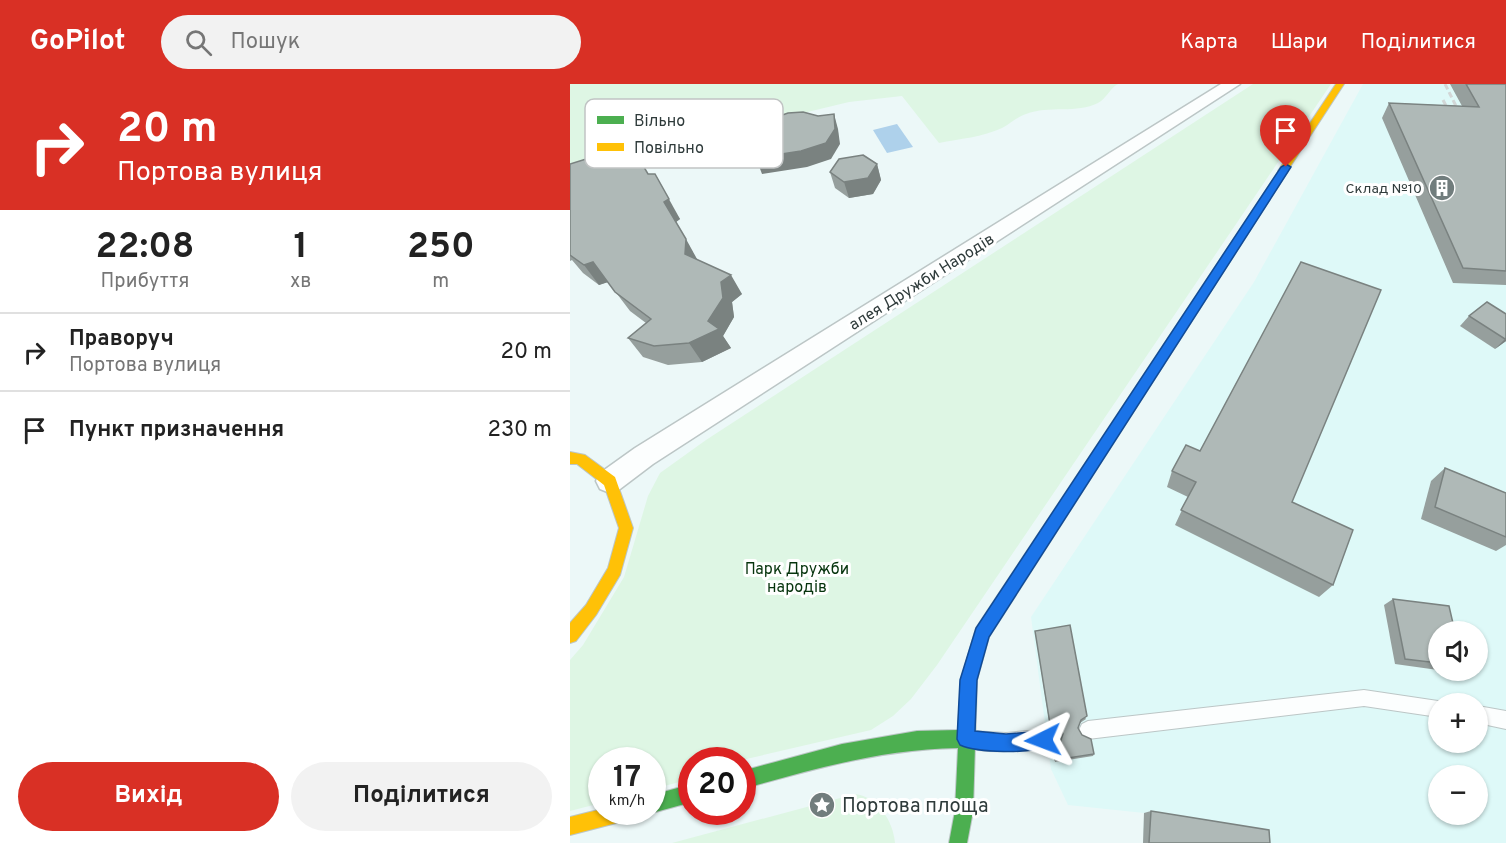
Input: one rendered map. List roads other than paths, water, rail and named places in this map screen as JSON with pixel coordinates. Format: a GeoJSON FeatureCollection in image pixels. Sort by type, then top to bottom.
{"type":"FeatureCollection","features":[{"type":"Feature","properties":{"kind":"street","name":"алея Дружби Народів"},"geometry":{"type":"LineString","coordinates":[[610,481],[644,456],[1232,84]]}},
{"type":"Feature","properties":{"kind":"street"},"geometry":{"type":"LineString","coordinates":[[958,843],[964,811],[969,680],[982,634],[1340,84]]}},
{"type":"Feature","properties":{"kind":"street"},"geometry":{"type":"LineString","coordinates":[[570,458],[580,459],[610,481],[626,528],[615,570],[591,610],[570,635]]}},
{"type":"Feature","properties":{"kind":"street"},"geometry":{"type":"LineString","coordinates":[[756,776],[842,753],[917,740],[966,739]]}},
{"type":"Feature","properties":{"kind":"street"},"geometry":{"type":"LineString","coordinates":[[570,826],[588,821]]}},
{"type":"Feature","properties":{"kind":"lane"},"geometry":{"type":"LineString","coordinates":[[1088,730],[1364,698],[1428,708]]}},
{"type":"Feature","properties":{"kind":"lane"},"geometry":{"type":"LineString","coordinates":[[1488,717],[1506,720]]}},
{"type":"Feature","properties":{"kind":"lane"},"geometry":{"type":"LineString","coordinates":[[966,739],[1006,742],[1051,738]]}},
{"type":"Feature","properties":{"kind":"water"},"geometry":{"type":"Polygon","coordinates":[[[897,124],[913,147],[887,153],[873,130],[897,124]]]}},
{"type":"Feature","properties":{"kind":"railway"},"geometry":{"type":"LineString","coordinates":[[1445,84],[1457,108]]}},
{"type":"Feature","properties":{"kind":"railway"},"geometry":{"type":"LineString","coordinates":[[1443,100],[1454,121]]}},
{"type":"Feature","properties":{"kind":"place","name":"Склад №10"},"geometry":{"type":"Point","coordinates":[1442,188]}},
{"type":"Feature","properties":{"kind":"place","name":"Портова площа"},"geometry":{"type":"Point","coordinates":[822,805]}},
{"type":"Feature","properties":{"kind":"park label","name":"Парк Дружби народів"},"geometry":{"type":"Point","coordinates":[797,577]}}]}
